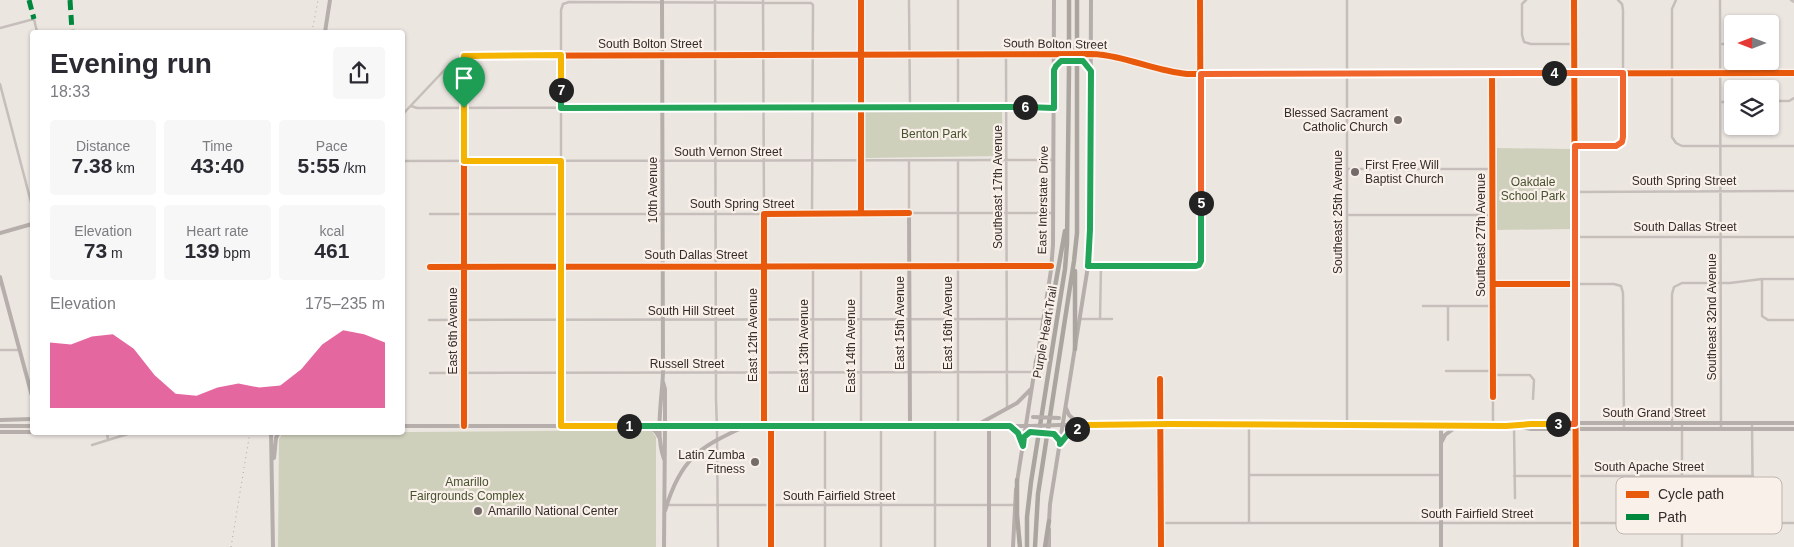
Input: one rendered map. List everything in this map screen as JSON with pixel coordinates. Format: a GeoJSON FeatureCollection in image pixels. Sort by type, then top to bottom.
{"type":"FeatureCollection","features":[{"type":"Feature","properties":{"kind":"highway","name":"Purple Heart Trail"},"geometry":{"type":"LineString","coordinates":[[1027,547],[1027,517],[1031,482],[1065,269],[1068,204],[1069,0]]}},
{"type":"Feature","properties":{"kind":"highway","name":"Purple Heart Trail"},"geometry":{"type":"LineString","coordinates":[[1035,547],[1038,494],[1077,233],[1077,0]]}},
{"type":"Feature","properties":{"kind":"highway"},"geometry":{"type":"LineString","coordinates":[[1036,362],[1052,309],[1068,204]]}},
{"type":"Feature","properties":{"kind":"highway"},"geometry":{"type":"LineString","coordinates":[[1075,250],[1075,349]]}},
{"type":"Feature","properties":{"kind":"highway"},"geometry":{"type":"LineString","coordinates":[[1018,480],[1017,515],[1020,547]]}},
{"type":"Feature","properties":{"kind":"highway"},"geometry":{"type":"LineString","coordinates":[[1045,547],[1050,521]]}},
{"type":"Feature","properties":{"kind":"main road"},"geometry":{"type":"LineString","coordinates":[[325,30],[330,0]]}},
{"type":"Feature","properties":{"kind":"main road"},"geometry":{"type":"LineString","coordinates":[[861,0],[861,214]]}},
{"type":"Feature","properties":{"kind":"main road","name":"East Interstate Drive"},"geometry":{"type":"LineString","coordinates":[[1014,547],[1014,505],[1024,437],[1028,426],[1032,387],[1051,266],[1054,213],[1054,0]]}},
{"type":"Feature","properties":{"kind":"main road"},"geometry":{"type":"LineString","coordinates":[[1050,547],[1050,504],[1061,425],[1065,414],[1088,266],[1090,229],[1091,0]]}},
{"type":"Feature","properties":{"kind":"main road"},"geometry":{"type":"LineString","coordinates":[[1088,266],[1196,266],[1201,261],[1200,0]]}},
{"type":"Feature","properties":{"kind":"main road"},"geometry":{"type":"LineString","coordinates":[[1574,0],[1576,547]]}},
{"type":"Feature","properties":{"kind":"main road","name":"10th Avenue"},"geometry":{"type":"LineString","coordinates":[[662,1],[663,373],[660,390],[664,459]]}},
{"type":"Feature","properties":{"kind":"main road"},"geometry":{"type":"LineString","coordinates":[[1054,39],[1058,46],[1061,47],[1083,48],[1089,44],[1091,39]]}},
{"type":"Feature","properties":{"kind":"main road","name":"South Bolton Street"},"geometry":{"type":"LineString","coordinates":[[464,56],[1091,54],[1120,57],[1176,73],[1201,74],[1794,73]]}},
{"type":"Feature","properties":{"kind":"main road","name":"East 6th Avenue"},"geometry":{"type":"LineString","coordinates":[[464,56],[464,426]]}},
{"type":"Feature","properties":{"kind":"main road"},"geometry":{"type":"LineString","coordinates":[[1054,70],[1058,62],[1061,61],[1083,61],[1091,71]]}},
{"type":"Feature","properties":{"kind":"main road","name":"South Spring Street"},"geometry":{"type":"LineString","coordinates":[[764,214],[909,213]]}},
{"type":"Feature","properties":{"kind":"main road","name":"East 15th Avenue"},"geometry":{"type":"LineString","coordinates":[[909,213],[910,426]]}},
{"type":"Feature","properties":{"kind":"main road","name":"East 12th Avenue"},"geometry":{"type":"LineString","coordinates":[[764,214],[764,426]]}},
{"type":"Feature","properties":{"kind":"main road"},"geometry":{"type":"LineString","coordinates":[[0,233],[30,225]]}},
{"type":"Feature","properties":{"kind":"main road","name":"South Dallas Street"},"geometry":{"type":"LineString","coordinates":[[430,267],[1051,266]]}},
{"type":"Feature","properties":{"kind":"main road"},"geometry":{"type":"LineString","coordinates":[[0,277],[30,389]]}},
{"type":"Feature","properties":{"kind":"main road"},"geometry":{"type":"LineString","coordinates":[[1160,379],[1161,547]]}},
{"type":"Feature","properties":{"kind":"main road"},"geometry":{"type":"LineString","coordinates":[[975,426],[1018,403],[1032,387]]}},
{"type":"Feature","properties":{"kind":"main road"},"geometry":{"type":"LineString","coordinates":[[1066,406],[1069,415],[1080,425]]}},
{"type":"Feature","properties":{"kind":"main road"},"geometry":{"type":"LineString","coordinates":[[1029,408],[1033,416],[1059,418],[1065,414]]}},
{"type":"Feature","properties":{"kind":"main road"},"geometry":{"type":"LineString","coordinates":[[26,419],[30,416]]}},
{"type":"Feature","properties":{"kind":"main road"},"geometry":{"type":"LineString","coordinates":[[0,420],[30,420]]}},
{"type":"Feature","properties":{"kind":"main road","name":"South Grand Street"},"geometry":{"type":"LineString","coordinates":[[1576,426],[1624,423],[1672,426],[1794,423]]}},
{"type":"Feature","properties":{"kind":"main road","name":"South Grand Street"},"geometry":{"type":"LineString","coordinates":[[405,426],[1248,424],[1514,426],[1531,424],[1624,429],[1672,426]]}},
{"type":"Feature","properties":{"kind":"main road"},"geometry":{"type":"LineString","coordinates":[[1060,443],[1068,434],[1085,425]]}},
{"type":"Feature","properties":{"kind":"main road"},"geometry":{"type":"LineString","coordinates":[[0,426],[30,426]]}},
{"type":"Feature","properties":{"kind":"main road"},"geometry":{"type":"LineString","coordinates":[[649,426],[658,434],[661,443]]}},
{"type":"Feature","properties":{"kind":"main road","name":"10th Avenue"},"geometry":{"type":"LineString","coordinates":[[663,426],[661,451],[664,459]]}},
{"type":"Feature","properties":{"kind":"main road"},"geometry":{"type":"LineString","coordinates":[[665,505],[676,481],[690,460],[718,439],[747,426]]}},
{"type":"Feature","properties":{"kind":"main road"},"geometry":{"type":"LineString","coordinates":[[771,426],[771,547]]}},
{"type":"Feature","properties":{"kind":"main road"},"geometry":{"type":"LineString","coordinates":[[989,426],[989,547]]}},
{"type":"Feature","properties":{"kind":"main road"},"geometry":{"type":"LineString","coordinates":[[1010,426],[1018,433],[1023,446]]}},
{"type":"Feature","properties":{"kind":"main road"},"geometry":{"type":"LineString","coordinates":[[1441,426],[1441,547]]}},
{"type":"Feature","properties":{"kind":"main road"},"geometry":{"type":"LineString","coordinates":[[1441,443],[1445,435],[1458,426]]}},
{"type":"Feature","properties":{"kind":"main road","name":"South Grand Street"},"geometry":{"type":"LineString","coordinates":[[1721,426],[1752,429],[1794,429]]}},
{"type":"Feature","properties":{"kind":"main road"},"geometry":{"type":"LineString","coordinates":[[0,432],[30,432]]}},
{"type":"Feature","properties":{"kind":"main road"},"geometry":{"type":"LineString","coordinates":[[1024,437],[1030,432],[1051,433],[1056,435],[1060,443]]}},
{"type":"Feature","properties":{"kind":"main road"},"geometry":{"type":"LineString","coordinates":[[271,435],[273,547]]}},
{"type":"Feature","properties":{"kind":"main road"},"geometry":{"type":"LineString","coordinates":[[272,463],[276,450],[277,435]]}},
{"type":"Feature","properties":{"kind":"main road"},"geometry":{"type":"LineString","coordinates":[[664,459],[664,547]]}},
{"type":"Feature","properties":{"kind":"main road"},"geometry":{"type":"LineString","coordinates":[[664,486],[671,485],[676,481]]}},
{"type":"Feature","properties":{"kind":"street"},"geometry":{"type":"LineString","coordinates":[[910,0],[910,108]]}},
{"type":"Feature","properties":{"kind":"street"},"geometry":{"type":"LineString","coordinates":[[958,0],[958,107]]}},
{"type":"Feature","properties":{"kind":"street","name":"Southeast 25th Avenue"},"geometry":{"type":"LineString","coordinates":[[1347,0],[1347,425]]}},
{"type":"Feature","properties":{"kind":"street"},"geometry":{"type":"LineString","coordinates":[[1575,146],[1616,146],[1620,144],[1623,137],[1623,7],[1619,0]]}},
{"type":"Feature","properties":{"kind":"street","name":"Southeast 32nd Avenue"},"geometry":{"type":"LineString","coordinates":[[1720,0],[1721,426]]}},
{"type":"Feature","properties":{"kind":"street"},"geometry":{"type":"LineString","coordinates":[[561,426],[561,10],[563,4],[569,2],[662,1],[811,3],[813,5],[812,214]]}},
{"type":"Feature","properties":{"kind":"street"},"geometry":{"type":"LineString","coordinates":[[715,1],[718,547]]}},
{"type":"Feature","properties":{"kind":"street","name":"East 12th Avenue"},"geometry":{"type":"LineString","coordinates":[[763,1],[764,214]]}},
{"type":"Feature","properties":{"kind":"street"},"geometry":{"type":"LineString","coordinates":[[1525,1],[1522,8],[1522,35],[1524,42],[1531,44],[1574,44]]}},
{"type":"Feature","properties":{"kind":"street"},"geometry":{"type":"LineString","coordinates":[[1675,1],[1672,9],[1672,137],[1676,144],[1682,146],[1794,146]]}},
{"type":"Feature","properties":{"kind":"street"},"geometry":{"type":"LineString","coordinates":[[0,28],[34,19],[37,30]]}},
{"type":"Feature","properties":{"kind":"street","name":"Southeast 17th Avenue"},"geometry":{"type":"LineString","coordinates":[[1006,54],[1007,410]]}},
{"type":"Feature","properties":{"kind":"street"},"geometry":{"type":"LineString","coordinates":[[405,112],[451,63],[464,56]]}},
{"type":"Feature","properties":{"kind":"street","name":"Southeast 27th Avenue"},"geometry":{"type":"LineString","coordinates":[[1492,73],[1493,426]]}},
{"type":"Feature","properties":{"kind":"street"},"geometry":{"type":"LineString","coordinates":[[0,84],[30,198]]}},
{"type":"Feature","properties":{"kind":"street"},"geometry":{"type":"LineString","coordinates":[[1779,101],[1794,99]]}},
{"type":"Feature","properties":{"kind":"street"},"geometry":{"type":"LineString","coordinates":[[411,106],[417,108],[1054,108]]}},
{"type":"Feature","properties":{"kind":"street","name":"East 15th Avenue"},"geometry":{"type":"LineString","coordinates":[[909,160],[909,213]]}},
{"type":"Feature","properties":{"kind":"street","name":"East 16th Avenue"},"geometry":{"type":"LineString","coordinates":[[958,160],[958,426]]}},
{"type":"Feature","properties":{"kind":"street","name":"South Vernon Street"},"geometry":{"type":"LineString","coordinates":[[405,161],[1054,160]]}},
{"type":"Feature","properties":{"kind":"street"},"geometry":{"type":"LineString","coordinates":[[1346,169],[1492,169]]}},
{"type":"Feature","properties":{"kind":"street","name":"South Spring Street"},"geometry":{"type":"LineString","coordinates":[[1575,192],[1794,192]]}},
{"type":"Feature","properties":{"kind":"street","name":"South Spring Street"},"geometry":{"type":"LineString","coordinates":[[909,213],[1054,213]]}},
{"type":"Feature","properties":{"kind":"street","name":"South Spring Street"},"geometry":{"type":"LineString","coordinates":[[430,214],[764,214]]}},
{"type":"Feature","properties":{"kind":"street"},"geometry":{"type":"LineString","coordinates":[[1347,215],[1492,215]]}},
{"type":"Feature","properties":{"kind":"street","name":"South Dallas Street"},"geometry":{"type":"LineString","coordinates":[[1575,238],[1794,237]]}},
{"type":"Feature","properties":{"kind":"street"},"geometry":{"type":"LineString","coordinates":[[1100,319],[1101,266]]}},
{"type":"Feature","properties":{"kind":"street","name":"East 13th Avenue"},"geometry":{"type":"LineString","coordinates":[[813,267],[813,426]]}},
{"type":"Feature","properties":{"kind":"street","name":"East 14th Avenue"},"geometry":{"type":"LineString","coordinates":[[861,267],[861,426]]}},
{"type":"Feature","properties":{"kind":"street"},"geometry":{"type":"LineString","coordinates":[[1672,426],[1672,294],[1675,287],[1682,283],[1721,284],[1762,279],[1794,278]]}},
{"type":"Feature","properties":{"kind":"street"},"geometry":{"type":"LineString","coordinates":[[1762,279],[1762,312],[1765,318],[1768,320],[1794,320]]}},
{"type":"Feature","properties":{"kind":"street"},"geometry":{"type":"LineString","coordinates":[[1493,284],[1616,284],[1620,286],[1623,293],[1624,429]]}},
{"type":"Feature","properties":{"kind":"street"},"geometry":{"type":"LineString","coordinates":[[1423,306],[1493,306]]}},
{"type":"Feature","properties":{"kind":"street"},"geometry":{"type":"LineString","coordinates":[[1448,306],[1448,340]]}},
{"type":"Feature","properties":{"kind":"street","name":"South Hill Street"},"geometry":{"type":"LineString","coordinates":[[430,320],[1043,319]]}},
{"type":"Feature","properties":{"kind":"street"},"geometry":{"type":"LineString","coordinates":[[1080,319],[1112,319]]}},
{"type":"Feature","properties":{"kind":"street"},"geometry":{"type":"LineString","coordinates":[[0,350],[19,350]]}},
{"type":"Feature","properties":{"kind":"street"},"geometry":{"type":"LineString","coordinates":[[1446,371],[1530,375],[1534,380],[1533,399]]}},
{"type":"Feature","properties":{"kind":"street","name":"Russell Street"},"geometry":{"type":"LineString","coordinates":[[430,373],[1035,372]]}},
{"type":"Feature","properties":{"kind":"street"},"geometry":{"type":"LineString","coordinates":[[1752,423],[1753,476]]}},
{"type":"Feature","properties":{"kind":"street"},"geometry":{"type":"LineString","coordinates":[[1248,424],[1249,523]]}},
{"type":"Feature","properties":{"kind":"street"},"geometry":{"type":"LineString","coordinates":[[825,426],[825,547]]}},
{"type":"Feature","properties":{"kind":"street"},"geometry":{"type":"LineString","coordinates":[[881,426],[881,547]]}},
{"type":"Feature","properties":{"kind":"street"},"geometry":{"type":"LineString","coordinates":[[935,426],[935,547]]}},
{"type":"Feature","properties":{"kind":"street"},"geometry":{"type":"LineString","coordinates":[[1514,426],[1515,498]]}},
{"type":"Feature","properties":{"kind":"street"},"geometry":{"type":"LineString","coordinates":[[1682,426],[1682,476]]}},
{"type":"Feature","properties":{"kind":"street"},"geometry":{"type":"LineString","coordinates":[[107,435],[108,440]]}},
{"type":"Feature","properties":{"kind":"street"},"geometry":{"type":"LineString","coordinates":[[92,445],[124,435]]}},
{"type":"Feature","properties":{"kind":"street"},"geometry":{"type":"LineString","coordinates":[[1249,475],[1441,475]]}},
{"type":"Feature","properties":{"kind":"street","name":"South Apache Street"},"geometry":{"type":"LineString","coordinates":[[1514,476],[1753,476]]}},
{"type":"Feature","properties":{"kind":"street","name":"South Fairfield Street"},"geometry":{"type":"LineString","coordinates":[[665,505],[1014,505]]}},
{"type":"Feature","properties":{"kind":"street","name":"South Fairfield Street"},"geometry":{"type":"LineString","coordinates":[[1161,523],[1616,523]]}},
{"type":"Feature","properties":{"kind":"street"},"geometry":{"type":"LineString","coordinates":[[1682,534],[1682,547]]}},
{"type":"Feature","properties":{"kind":"green space","name":"Benton Park"},"geometry":{"type":"Polygon","coordinates":[[[865,111],[1002,111],[1003,156],[866,158],[864,156],[865,111]]]}},
{"type":"Feature","properties":{"kind":"green space","name":"Oakdale School Park"},"geometry":{"type":"Polygon","coordinates":[[[1497,148],[1570,149],[1570,229],[1497,230],[1497,148]]]}},
{"type":"Feature","properties":{"kind":"green space","name":"Amarillo Fairgrounds Complex"},"geometry":{"type":"Polygon","coordinates":[[[651,430],[656,437],[656,547],[278,547],[279,439],[282,435],[405,435],[405,432],[651,430]]]}},
{"type":"Feature","properties":{"kind":"railway"},"geometry":{"type":"LineString","coordinates":[[312,30],[318,0]]}},
{"type":"Feature","properties":{"kind":"railway"},"geometry":{"type":"LineString","coordinates":[[231,547],[250,435]]}},
{"type":"Feature","properties":{"kind":"marked path"},"geometry":{"type":"LineString","coordinates":[[29,0],[34,19]]}},
{"type":"Feature","properties":{"kind":"marked path"},"geometry":{"type":"LineString","coordinates":[[70,0],[72,30]]}},
{"type":"Feature","properties":{"kind":"cycle path"},"geometry":{"type":"LineString","coordinates":[[861,0],[861,213]]}},
{"type":"Feature","properties":{"kind":"cycle path"},"geometry":{"type":"LineString","coordinates":[[1088,266],[1196,267],[1201,261],[1200,0]]}},
{"type":"Feature","properties":{"kind":"cycle path"},"geometry":{"type":"LineString","coordinates":[[1574,0],[1576,547]]}},
{"type":"Feature","properties":{"kind":"cycle path"},"geometry":{"type":"LineString","coordinates":[[464,426],[464,56],[1091,54],[1115,57],[1163,70],[1187,74],[1794,73]]}},
{"type":"Feature","properties":{"kind":"cycle path"},"geometry":{"type":"LineString","coordinates":[[1492,73],[1493,397]]}},
{"type":"Feature","properties":{"kind":"cycle path"},"geometry":{"type":"LineString","coordinates":[[764,426],[764,214],[909,213]]}},
{"type":"Feature","properties":{"kind":"cycle path"},"geometry":{"type":"LineString","coordinates":[[430,267],[1051,266]]}},
{"type":"Feature","properties":{"kind":"cycle path"},"geometry":{"type":"LineString","coordinates":[[1493,284],[1575,284]]}},
{"type":"Feature","properties":{"kind":"cycle path"},"geometry":{"type":"LineString","coordinates":[[1160,379],[1161,547]]}},
{"type":"Feature","properties":{"kind":"cycle path"},"geometry":{"type":"LineString","coordinates":[[771,426],[771,547]]}},
{"type":"Feature","properties":{"kind":"place","name":"Blessed Sacrament Catholic Church"},"geometry":{"type":"Point","coordinates":[1398,120]}},
{"type":"Feature","properties":{"kind":"place","name":"First Free Will Baptist Church"},"geometry":{"type":"Point","coordinates":[1355,172]}},
{"type":"Feature","properties":{"kind":"place","name":"Latin Zumba Fitness"},"geometry":{"type":"Point","coordinates":[755,462]}},
{"type":"Feature","properties":{"kind":"place","name":"Amarillo National Center"},"geometry":{"type":"Point","coordinates":[478,511]}},
{"type":"Feature","properties":{"kind":"route"},"geometry":{"type":"LineString","coordinates":[[561,55],[561,108],[1054,108],[1054,70],[1058,62],[1083,61],[1091,71],[1088,266],[1196,266],[1201,261],[1201,74],[1623,73],[1622,142],[1616,146],[1575,146],[1575,424],[1531,424],[1517,426],[1085,425],[1068,434],[1060,444],[1060,441],[1054,434],[1030,432],[1024,437],[1023,446],[1018,433],[1010,426],[561,426],[561,161],[464,161],[464,108],[464,56],[561,55]]}}]}
